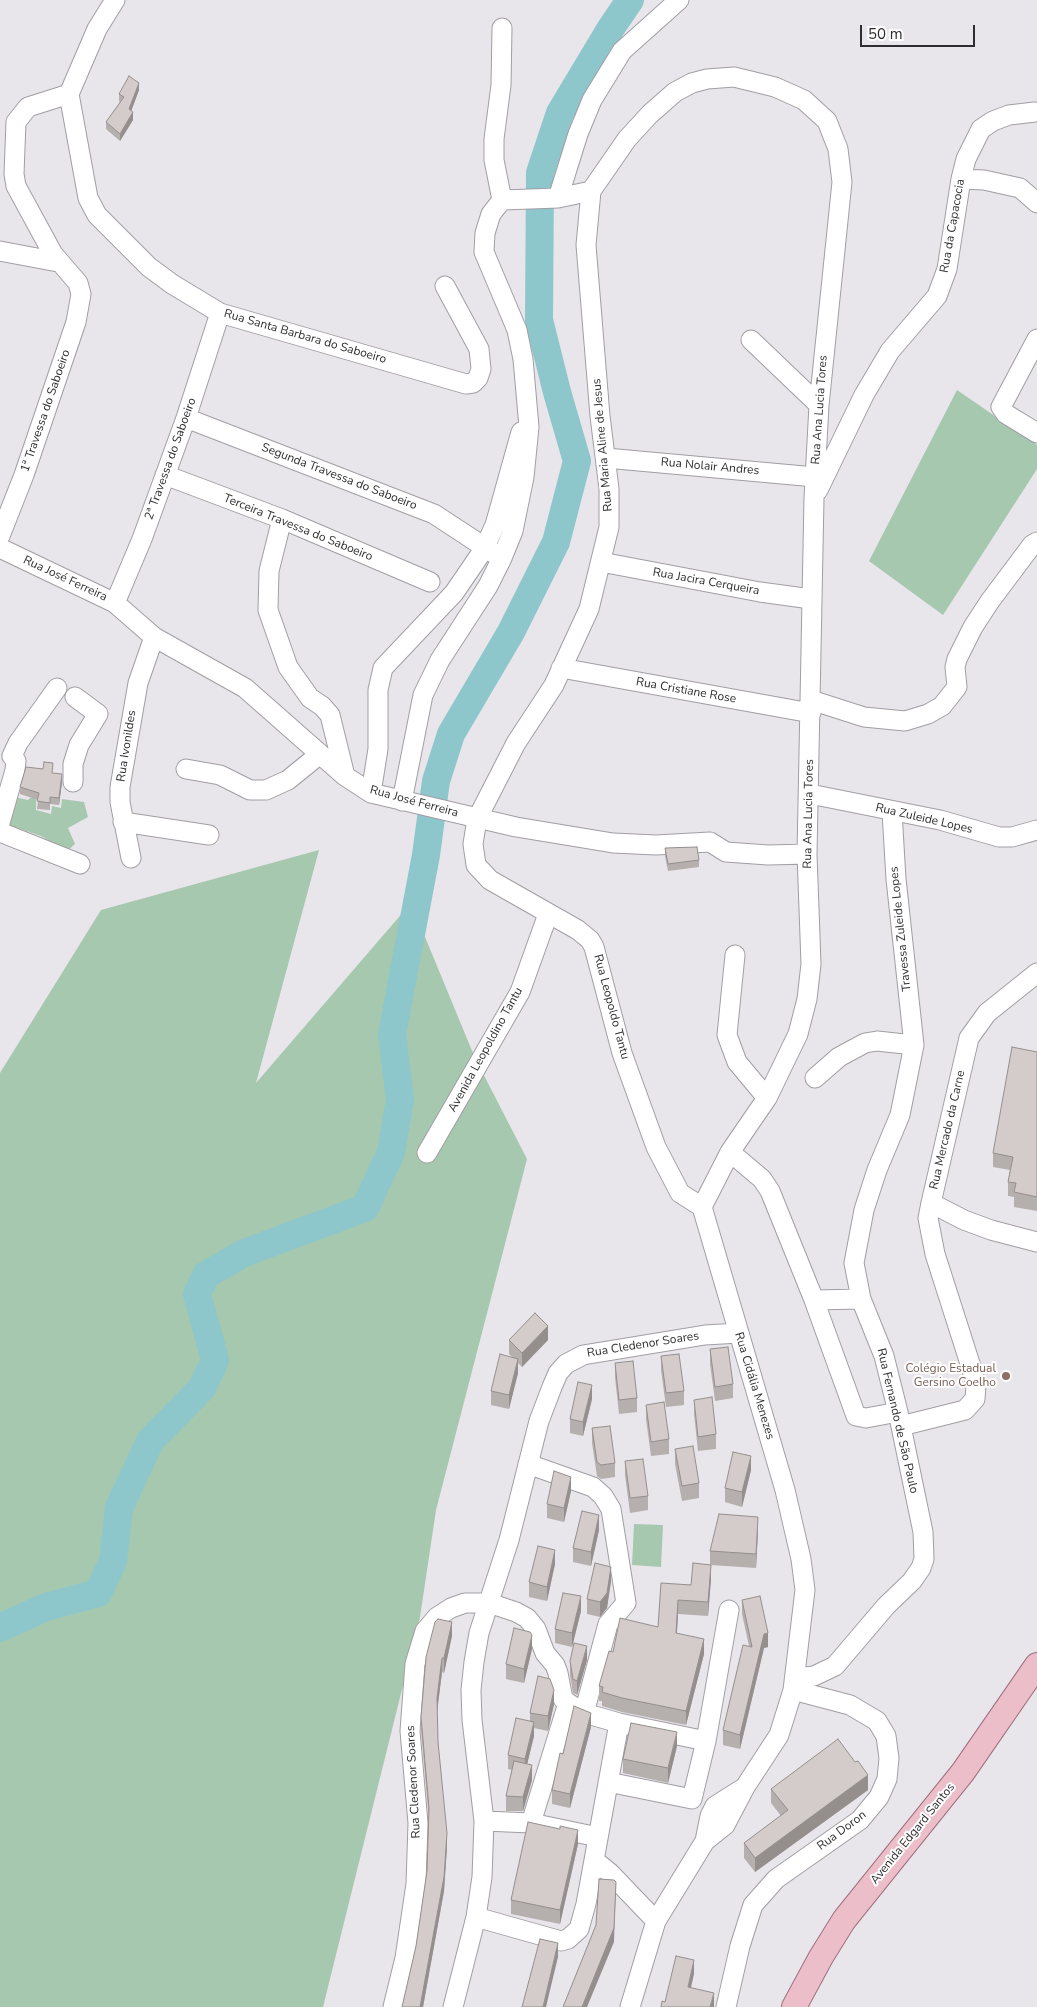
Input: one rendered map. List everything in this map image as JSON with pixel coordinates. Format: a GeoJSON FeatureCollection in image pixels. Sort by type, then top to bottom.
{"type":"FeatureCollection","features":[{"type":"Feature","properties":{"kind":"main road","name":"Avenida Edgard Santos"},"geometry":{"type":"LineString","coordinates":[[794,2007],[821,1957],[844,1920],[963,1772],[1037,1665]]}},
{"type":"Feature","properties":{"kind":"street"},"geometry":{"type":"LineString","coordinates":[[58,262],[16,186],[14,174],[16,122],[28,107],[69,94],[98,29],[115,0]]}},
{"type":"Feature","properties":{"kind":"street"},"geometry":{"type":"LineString","coordinates":[[558,198],[578,134],[592,100],[622,51],[679,0]]}},
{"type":"Feature","properties":{"kind":"street"},"geometry":{"type":"LineString","coordinates":[[402,801],[423,695],[440,660],[488,586],[502,558],[513,531],[524,477],[529,435],[523,359],[517,330],[484,252],[485,232],[491,214],[502,200],[494,160],[494,140],[502,85],[502,28]]}},
{"type":"Feature","properties":{"kind":"street","name":"Rua Ana Lucia Tores"},"geometry":{"type":"LineString","coordinates":[[591,191],[627,139],[650,114],[675,92],[692,83],[707,79],[734,77],[774,87],[804,100],[827,121],[838,149],[842,182],[819,405],[814,498],[811,598],[810,794],[807,854],[811,964],[808,999],[798,1034],[767,1098]]}},
{"type":"Feature","properties":{"kind":"street","name":"Rua Santa Barbara do Saboeiro"},"geometry":{"type":"LineString","coordinates":[[69,94],[88,198],[98,214],[130,250],[172,284],[220,313],[466,384],[473,384],[481,370],[479,349],[445,286]]}},
{"type":"Feature","properties":{"kind":"street","name":"Rua da Capacocia"},"geometry":{"type":"LineString","coordinates":[[814,498],[864,395],[890,351],[937,296],[946,269],[966,160],[981,129],[993,121],[1009,115],[1035,112]]}},
{"type":"Feature","properties":{"kind":"street"},"geometry":{"type":"LineString","coordinates":[[961,179],[984,180],[1020,188],[1037,203]]}},
{"type":"Feature","properties":{"kind":"street"},"geometry":{"type":"LineString","coordinates":[[502,200],[558,198],[591,191]]}},
{"type":"Feature","properties":{"kind":"street","name":"Rua Maria Aline de Jesus"},"geometry":{"type":"LineString","coordinates":[[476,819],[516,743],[541,706],[589,609],[609,527],[609,489],[600,416],[586,245],[591,191]]}},
{"type":"Feature","properties":{"kind":"street"},"geometry":{"type":"LineString","coordinates":[[0,251],[58,262]]}},
{"type":"Feature","properties":{"kind":"street","name":"1ª Travessa do Saboeiro"},"geometry":{"type":"LineString","coordinates":[[0,536],[24,476],[76,322],[81,294],[78,283],[58,262]]}},
{"type":"Feature","properties":{"kind":"street","name":"2ª Travessa do Saboeiro"},"geometry":{"type":"LineString","coordinates":[[114,603],[165,476],[220,313]]}},
{"type":"Feature","properties":{"kind":"street"},"geometry":{"type":"LineString","coordinates":[[1037,339],[1001,408],[1006,414],[1037,433]]}},
{"type":"Feature","properties":{"kind":"street"},"geometry":{"type":"LineString","coordinates":[[750,340],[819,405]]}},
{"type":"Feature","properties":{"kind":"street"},"geometry":{"type":"LineString","coordinates":[[371,793],[378,749],[378,690],[382,668],[454,593],[484,549],[495,525],[528,406]]}},
{"type":"Feature","properties":{"kind":"street","name":"Segunda Travessa do Saboeiro"},"geometry":{"type":"LineString","coordinates":[[186,418],[406,502],[447,522],[484,549],[502,558]]}},
{"type":"Feature","properties":{"kind":"street","name":"Rua Nolair Andres"},"geometry":{"type":"LineString","coordinates":[[606,458],[815,477]]}},
{"type":"Feature","properties":{"kind":"street","name":"Terceira Travessa do Saboeiro"},"geometry":{"type":"LineString","coordinates":[[165,476],[282,520],[430,582]]}},
{"type":"Feature","properties":{"kind":"street"},"geometry":{"type":"LineString","coordinates":[[282,520],[269,571],[268,610],[281,651],[292,672],[310,698],[322,706],[330,716],[344,776]]}},
{"type":"Feature","properties":{"kind":"street","name":"Rua Cristiane Rose"},"geometry":{"type":"LineString","coordinates":[[561,668],[811,706],[864,717],[906,721],[928,714],[942,706],[957,687],[955,667],[957,659],[973,627],[990,600],[1032,545],[1037,542]]}},
{"type":"Feature","properties":{"kind":"street","name":"Rua José Ferreira"},"geometry":{"type":"LineString","coordinates":[[0,548],[114,603],[154,637],[222,674],[258,697],[282,723],[344,776],[371,793],[476,819],[613,843],[656,845],[706,842],[713,843],[726,852],[768,855],[807,854]]}},
{"type":"Feature","properties":{"kind":"street","name":"Rua Jacira Cerqueira"},"geometry":{"type":"LineString","coordinates":[[601,562],[760,592],[811,598]]}},
{"type":"Feature","properties":{"kind":"street","name":"Rua Ivonildes"},"geometry":{"type":"LineString","coordinates":[[131,858],[120,802],[122,771],[138,683],[154,637]]}},
{"type":"Feature","properties":{"kind":"street"},"geometry":{"type":"LineString","coordinates":[[0,823],[15,770],[16,761],[12,756],[18,743],[57,688]]}},
{"type":"Feature","properties":{"kind":"street"},"geometry":{"type":"LineString","coordinates":[[73,782],[73,764],[79,745],[98,714],[75,697]]}},
{"type":"Feature","properties":{"kind":"street"},"geometry":{"type":"LineString","coordinates":[[186,769],[220,775],[250,790],[266,790],[288,780],[320,754]]}},
{"type":"Feature","properties":{"kind":"street","name":"Rua Zuleide Lopes"},"geometry":{"type":"LineString","coordinates":[[810,794],[892,812],[940,820],[999,837],[1037,830]]}},
{"type":"Feature","properties":{"kind":"street","name":"Travessa Zuleide Lopes"},"geometry":{"type":"LineString","coordinates":[[892,812],[896,879],[914,1046]]}},
{"type":"Feature","properties":{"kind":"street","name":"Rua Leopoldo Tantu"},"geometry":{"type":"LineString","coordinates":[[476,819],[473,858],[481,872],[510,893],[586,935],[594,947],[622,1053],[656,1147],[680,1193],[702,1207]]}},
{"type":"Feature","properties":{"kind":"street"},"geometry":{"type":"LineString","coordinates":[[123,822],[209,834]]}},
{"type":"Feature","properties":{"kind":"street"},"geometry":{"type":"LineString","coordinates":[[0,832],[80,864]]}},
{"type":"Feature","properties":{"kind":"street","name":"Avenida Leopoldino Tantu"},"geometry":{"type":"LineString","coordinates":[[427,1153],[520,992],[548,914]]}},
{"type":"Feature","properties":{"kind":"street"},"geometry":{"type":"LineString","coordinates":[[702,1207],[730,1152],[767,1098],[737,1062],[727,1035],[735,955]]}},
{"type":"Feature","properties":{"kind":"street","name":"Rua Mercado da Carne"},"geometry":{"type":"LineString","coordinates":[[1037,973],[986,1013],[970,1038],[931,1203],[964,1220],[991,1230],[1037,1242]]}},
{"type":"Feature","properties":{"kind":"street"},"geometry":{"type":"LineString","coordinates":[[814,1078],[839,1056],[865,1043],[877,1041],[914,1046]]}},
{"type":"Feature","properties":{"kind":"street","name":"Rua Fernando de São Paulo"},"geometry":{"type":"LineString","coordinates":[[794,1684],[835,1666],[886,1606],[912,1581],[921,1568],[924,1559],[923,1532],[899,1419],[884,1356],[861,1299],[854,1263],[857,1239],[877,1170],[900,1115],[914,1046]]}},
{"type":"Feature","properties":{"kind":"street"},"geometry":{"type":"LineString","coordinates":[[730,1152],[762,1179],[770,1191],[814,1300],[856,1416],[899,1419],[965,1410],[975,1399],[973,1373],[935,1254],[929,1224],[931,1203]]}},
{"type":"Feature","properties":{"kind":"street","name":"Rua Cidália Menezes"},"geometry":{"type":"LineString","coordinates":[[630,2007],[656,1921],[705,1841],[725,1824],[779,1734],[794,1684],[804,1590],[801,1559],[785,1490],[702,1207]]}},
{"type":"Feature","properties":{"kind":"street"},"geometry":{"type":"LineString","coordinates":[[814,1300],[861,1299]]}},
{"type":"Feature","properties":{"kind":"street","name":"Rua Cledenor Soares"},"geometry":{"type":"LineString","coordinates":[[453,2007],[476,1917],[482,1877],[484,1821],[472,1720],[471,1690],[479,1633],[509,1540],[542,1412],[558,1373],[566,1364],[583,1355],[737,1328]]}},
{"type":"Feature","properties":{"kind":"street"},"geometry":{"type":"LineString","coordinates":[[528,1464],[592,1487],[603,1496],[611,1509],[626,1603],[608,1624],[531,1824]]}},
{"type":"Feature","properties":{"kind":"street","name":"Rua Cledenor Soares"},"geometry":{"type":"LineString","coordinates":[[393,2007],[405,1958],[416,1884],[418,1823],[410,1731],[415,1664],[425,1631],[437,1617],[450,1608],[465,1603],[489,1603]]}},
{"type":"Feature","properties":{"kind":"street"},"geometry":{"type":"LineString","coordinates":[[489,1603],[516,1612],[532,1623],[545,1653],[555,1665],[561,1681],[561,1694],[576,1708],[619,1722],[706,1741]]}},
{"type":"Feature","properties":{"kind":"street"},"geometry":{"type":"LineString","coordinates":[[692,1799],[706,1741],[729,1610]]}},
{"type":"Feature","properties":{"kind":"street"},"geometry":{"type":"LineString","coordinates":[[826,1697],[835,1666]]}},
{"type":"Feature","properties":{"kind":"street","name":"Rua Doron"},"geometry":{"type":"LineString","coordinates":[[726,2007],[740,1946],[753,1905],[776,1878],[860,1820],[879,1797],[886,1779],[889,1758],[886,1736],[877,1721],[850,1705],[794,1684]]}},
{"type":"Feature","properties":{"kind":"street"},"geometry":{"type":"LineString","coordinates":[[476,1917],[561,1941],[568,1939],[579,1929],[583,1921],[619,1722]]}},
{"type":"Feature","properties":{"kind":"street"},"geometry":{"type":"LineString","coordinates":[[608,1782],[692,1799],[715,1806]]}},
{"type":"Feature","properties":{"kind":"street","name":"Rua Cidália Menezes"},"geometry":{"type":"LineString","coordinates":[[705,1841],[710,1816],[715,1806],[746,1787]]}},
{"type":"Feature","properties":{"kind":"street"},"geometry":{"type":"LineString","coordinates":[[484,1821],[531,1824],[598,1837]]}},
{"type":"Feature","properties":{"kind":"street"},"geometry":{"type":"LineString","coordinates":[[594,1860],[610,1873],[656,1921]]}},
{"type":"Feature","properties":{"kind":"green space"},"geometry":{"type":"Polygon","coordinates":[[[957,390],[1037,445],[1037,469],[943,615],[869,561],[957,390]]]}},
{"type":"Feature","properties":{"kind":"green space"},"geometry":{"type":"Polygon","coordinates":[[[14,797],[28,800],[36,798],[36,810],[51,814],[52,806],[61,808],[62,799],[84,802],[88,817],[68,828],[75,844],[67,851],[41,836],[9,825],[14,797]]]}},
{"type":"Feature","properties":{"kind":"green space"},"geometry":{"type":"Polygon","coordinates":[[[319,850],[256,1083],[411,903],[475,1058],[527,1159],[436,1510],[420,1617],[323,2007],[0,2007],[0,1073],[101,910],[319,850]]]}},
{"type":"Feature","properties":{"kind":"green space"},"geometry":{"type":"Polygon","coordinates":[[[634,1524],[663,1525],[661,1567],[632,1565],[634,1524]]]}},
{"type":"Feature","properties":{"kind":"building"},"geometry":{"type":"Polygon","coordinates":[[[129,76],[139,83],[129,109],[133,112],[120,134],[106,122],[124,97],[119,94],[129,76]]]}},
{"type":"Feature","properties":{"kind":"building"},"geometry":{"type":"Polygon","coordinates":[[[44,762],[53,763],[52,773],[62,774],[59,798],[50,797],[50,803],[37,801],[39,793],[20,787],[26,767],[43,769],[44,762]]]}},
{"type":"Feature","properties":{"kind":"building"},"geometry":{"type":"Polygon","coordinates":[[[697,847],[699,860],[668,864],[665,848],[697,847]]]}},
{"type":"Feature","properties":{"kind":"building"},"geometry":{"type":"Polygon","coordinates":[[[1012,1047],[1037,1052],[1037,1197],[1014,1192],[1016,1183],[1008,1182],[1013,1157],[993,1153],[1012,1047]]]}},
{"type":"Feature","properties":{"kind":"building"},"geometry":{"type":"Polygon","coordinates":[[[535,1313],[548,1326],[522,1353],[509,1340],[535,1313]]]}},
{"type":"Feature","properties":{"kind":"building"},"geometry":{"type":"Polygon","coordinates":[[[728,1347],[733,1384],[715,1387],[710,1349],[728,1347]]]}},
{"type":"Feature","properties":{"kind":"building"},"geometry":{"type":"Polygon","coordinates":[[[500,1354],[518,1359],[509,1395],[491,1391],[500,1354]]]}},
{"type":"Feature","properties":{"kind":"building"},"geometry":{"type":"Polygon","coordinates":[[[679,1354],[684,1391],[666,1393],[661,1356],[679,1354]]]}},
{"type":"Feature","properties":{"kind":"building"},"geometry":{"type":"Polygon","coordinates":[[[633,1361],[637,1398],[619,1400],[615,1363],[633,1361]]]}},
{"type":"Feature","properties":{"kind":"building"},"geometry":{"type":"Polygon","coordinates":[[[578,1382],[592,1385],[583,1422],[570,1419],[578,1382]]]}},
{"type":"Feature","properties":{"kind":"building"},"geometry":{"type":"Polygon","coordinates":[[[712,1397],[716,1434],[698,1437],[694,1400],[712,1397]]]}},
{"type":"Feature","properties":{"kind":"building"},"geometry":{"type":"Polygon","coordinates":[[[664,1402],[669,1439],[651,1442],[646,1405],[664,1402]]]}},
{"type":"Feature","properties":{"kind":"building"},"geometry":{"type":"Polygon","coordinates":[[[610,1426],[615,1463],[601,1465],[597,1462],[592,1428],[610,1426]]]}},
{"type":"Feature","properties":{"kind":"building"},"geometry":{"type":"Polygon","coordinates":[[[693,1446],[699,1483],[682,1486],[675,1449],[693,1446]]]}},
{"type":"Feature","properties":{"kind":"building"},"geometry":{"type":"Polygon","coordinates":[[[733,1452],[751,1456],[742,1492],[725,1488],[733,1452]]]}},
{"type":"Feature","properties":{"kind":"building"},"geometry":{"type":"Polygon","coordinates":[[[643,1459],[648,1496],[630,1498],[625,1461],[643,1459]]]}},
{"type":"Feature","properties":{"kind":"building"},"geometry":{"type":"Polygon","coordinates":[[[554,1471],[571,1477],[564,1508],[547,1504],[554,1471]]]}},
{"type":"Feature","properties":{"kind":"building"},"geometry":{"type":"Polygon","coordinates":[[[582,1511],[599,1515],[591,1552],[573,1548],[582,1511]]]}},
{"type":"Feature","properties":{"kind":"building"},"geometry":{"type":"Polygon","coordinates":[[[719,1514],[758,1517],[756,1554],[710,1551],[719,1514]]]}},
{"type":"Feature","properties":{"kind":"building"},"geometry":{"type":"Polygon","coordinates":[[[538,1546],[555,1550],[547,1587],[529,1582],[538,1546]]]}},
{"type":"Feature","properties":{"kind":"building"},"geometry":{"type":"Polygon","coordinates":[[[595,1563],[611,1567],[607,1593],[600,1602],[587,1599],[595,1563]]]}},
{"type":"Feature","properties":{"kind":"building"},"geometry":{"type":"Polygon","coordinates":[[[693,1563],[711,1565],[708,1602],[678,1600],[676,1633],[704,1639],[686,1711],[602,1692],[603,1687],[599,1686],[609,1651],[613,1652],[620,1618],[658,1627],[661,1583],[691,1585],[693,1563]]]}},
{"type":"Feature","properties":{"kind":"building"},"geometry":{"type":"Polygon","coordinates":[[[563,1593],[581,1596],[572,1633],[555,1629],[563,1593]]]}},
{"type":"Feature","properties":{"kind":"building"},"geometry":{"type":"Polygon","coordinates":[[[760,1596],[768,1633],[764,1634],[740,1735],[723,1730],[743,1645],[752,1647],[742,1600],[760,1596]]]}},
{"type":"Feature","properties":{"kind":"building"},"geometry":{"type":"Polygon","coordinates":[[[438,1619],[452,1622],[444,1658],[442,1658],[437,1698],[438,1742],[447,1833],[444,1877],[420,2007],[402,2007],[416,1946],[427,1871],[429,1808],[421,1717],[426,1657],[435,1622],[438,1619]]]}},
{"type":"Feature","properties":{"kind":"building"},"geometry":{"type":"Polygon","coordinates":[[[514,1628],[530,1632],[532,1635],[524,1669],[506,1664],[514,1628]]]}},
{"type":"Feature","properties":{"kind":"building"},"geometry":{"type":"Polygon","coordinates":[[[574,1643],[587,1646],[577,1681],[573,1679],[570,1661],[574,1643]]]}},
{"type":"Feature","properties":{"kind":"building"},"geometry":{"type":"Polygon","coordinates":[[[538,1676],[550,1679],[554,1690],[548,1716],[530,1713],[538,1676]]]}},
{"type":"Feature","properties":{"kind":"building"},"geometry":{"type":"Polygon","coordinates":[[[574,1706],[591,1713],[570,1794],[552,1790],[560,1753],[563,1754],[574,1706]]]}},
{"type":"Feature","properties":{"kind":"building"},"geometry":{"type":"Polygon","coordinates":[[[516,1718],[534,1722],[525,1759],[508,1755],[516,1718]]]}},
{"type":"Feature","properties":{"kind":"building"},"geometry":{"type":"Polygon","coordinates":[[[631,1723],[677,1732],[668,1768],[623,1759],[631,1723]]]}},
{"type":"Feature","properties":{"kind":"building"},"geometry":{"type":"Polygon","coordinates":[[[838,1739],[855,1762],[858,1761],[868,1775],[755,1858],[744,1843],[788,1810],[771,1789],[838,1739]]]}},
{"type":"Feature","properties":{"kind":"building"},"geometry":{"type":"Polygon","coordinates":[[[514,1761],[532,1765],[523,1797],[506,1796],[514,1761]]]}},
{"type":"Feature","properties":{"kind":"building"},"geometry":{"type":"Polygon","coordinates":[[[528,1822],[560,1829],[560,1826],[578,1830],[560,1910],[511,1900],[528,1822]]]}},
{"type":"Feature","properties":{"kind":"building"},"geometry":{"type":"Polygon","coordinates":[[[599,1879],[614,1880],[616,1882],[614,1928],[582,2007],[563,2007],[596,1925],[599,1879]]]}},
{"type":"Feature","properties":{"kind":"building"},"geometry":{"type":"Polygon","coordinates":[[[540,1939],[558,1943],[543,2007],[522,2007],[540,1939]]]}},
{"type":"Feature","properties":{"kind":"building"},"geometry":{"type":"Polygon","coordinates":[[[676,1956],[694,1960],[688,1987],[714,1993],[710,2007],[661,2007],[662,2001],[665,2002],[676,1956]]]}},
{"type":"Feature","properties":{"kind":"waterway"},"geometry":{"type":"LineString","coordinates":[[0,1628],[46,1607],[98,1593],[113,1561],[119,1508],[150,1441],[202,1388],[215,1360],[197,1294],[206,1275],[244,1253],[365,1208],[391,1152],[400,1100],[392,1034],[426,855],[436,781],[451,734],[511,632],[556,542],[577,461],[539,320],[540,173],[560,113],[630,0]]}},
{"type":"Feature","properties":{"kind":"place","name":"Colégio Estadual Gersino Coelho"},"geometry":{"type":"Point","coordinates":[1006,1376]}}]}
